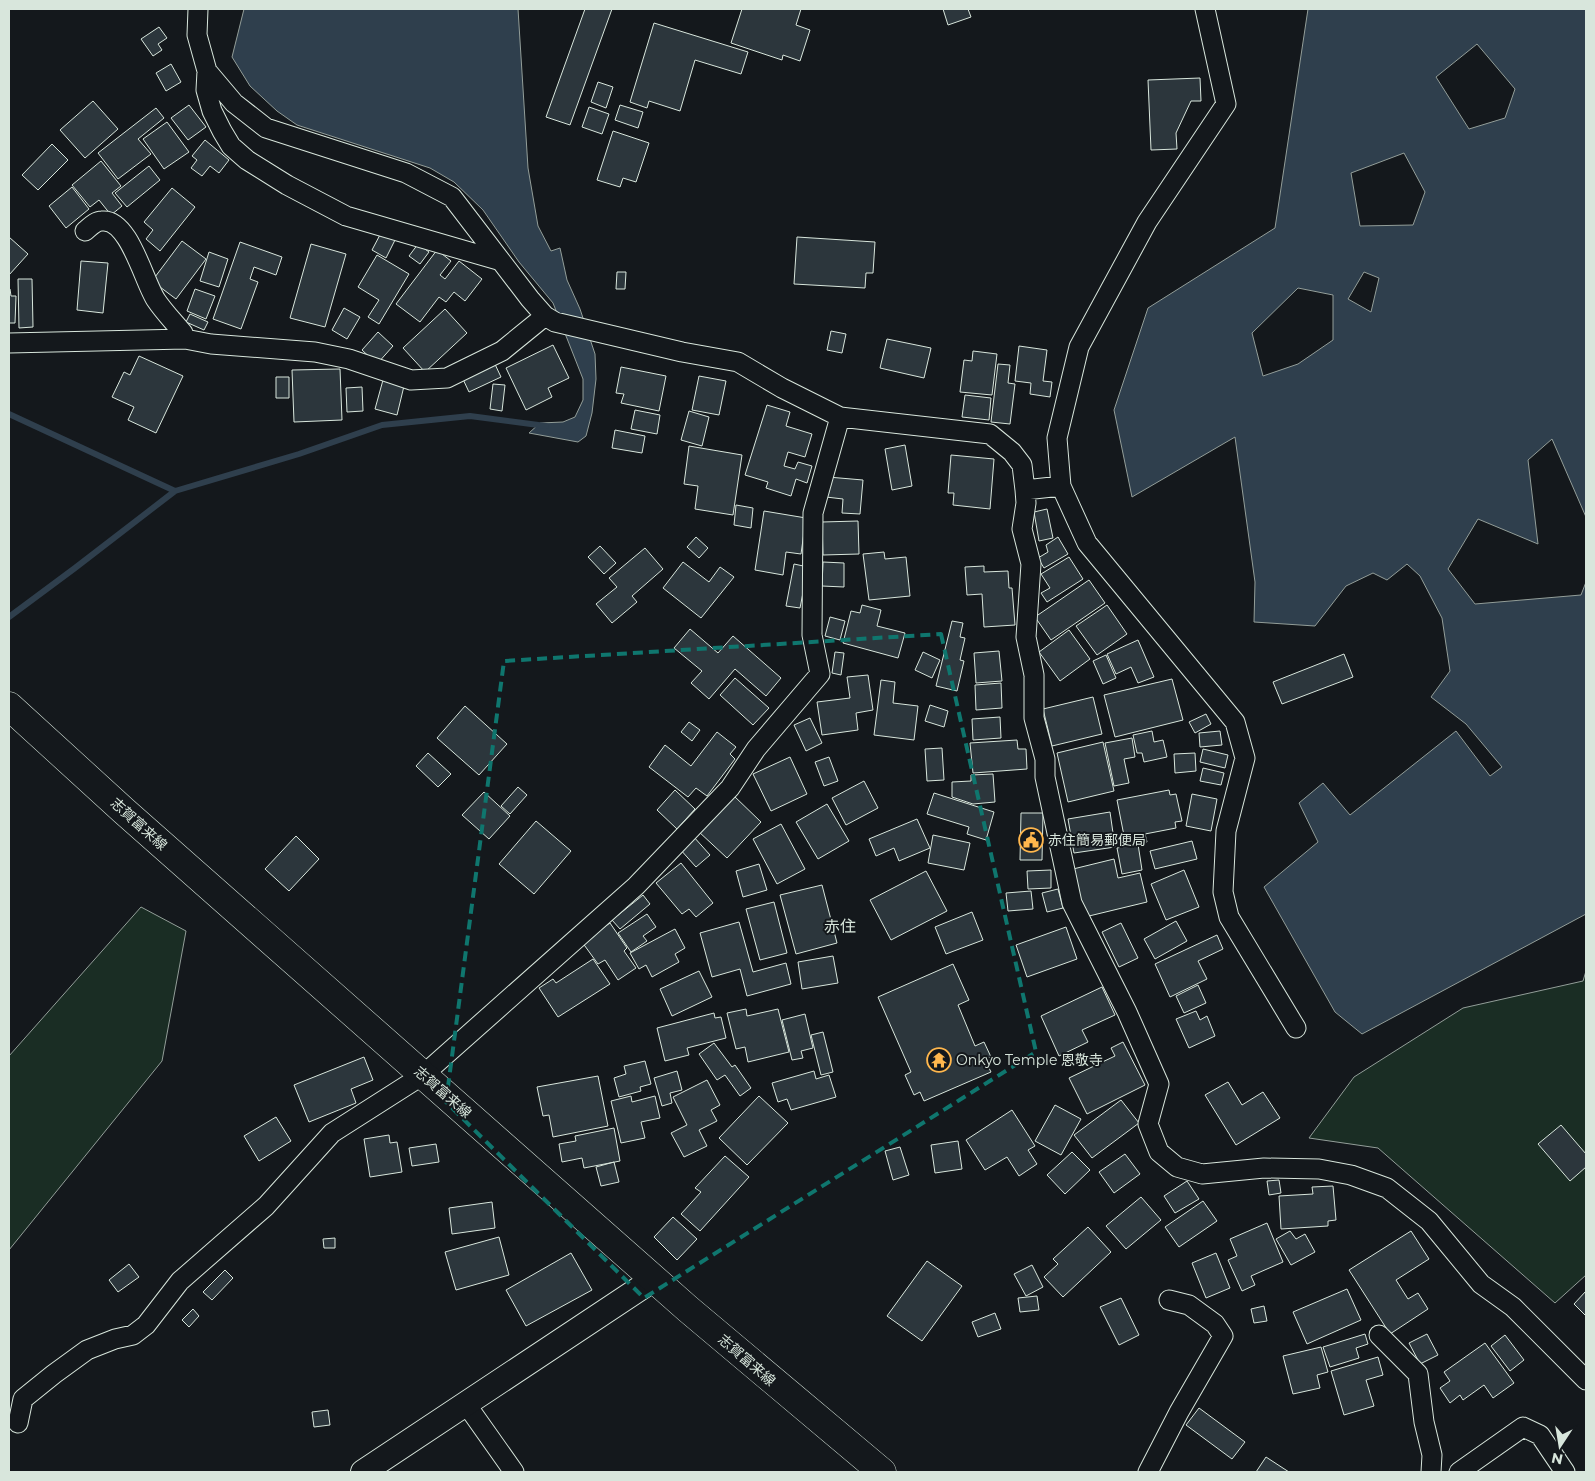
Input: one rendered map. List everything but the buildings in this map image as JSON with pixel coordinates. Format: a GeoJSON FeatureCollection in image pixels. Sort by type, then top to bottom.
{"type":"FeatureCollection","features":[{"type":"Feature","properties":{"kind":"main road","name":"志賀富来線"},"geometry":{"type":"LineString","coordinates":[[9,706],[132,818],[688,1309],[796,1402],[882,1472]]}},
{"type":"Feature","properties":{"kind":"street"},"geometry":{"type":"LineString","coordinates":[[198,9],[197,34],[207,71],[206,90],[212,112],[232,146],[247,160],[287,185],[346,216],[501,261]]}},
{"type":"Feature","properties":{"kind":"street"},"geometry":{"type":"LineString","coordinates":[[1205,9],[1226,104],[1147,222],[1079,347],[1057,438],[1061,486],[1087,543],[1235,722],[1245,758],[1226,832],[1224,892],[1229,918],[1296,1028]]}},
{"type":"Feature","properties":{"kind":"street"},"geometry":{"type":"LineString","coordinates":[[207,71],[234,102],[266,128],[406,173],[452,197],[501,261],[550,319],[682,352],[738,362],[782,388],[840,417],[990,434],[1012,452],[1022,465],[1025,490],[1026,504],[1022,529],[1032,564],[1026,637],[1034,675],[1034,718],[1045,759],[1045,776],[1072,903],[1127,1012],[1159,1084],[1148,1124],[1159,1152],[1177,1167],[1202,1174],[1264,1168],[1319,1169],[1351,1175],[1387,1188],[1429,1221],[1481,1284],[1513,1308],[1586,1380]]}},
{"type":"Feature","properties":{"kind":"street"},"geometry":{"type":"LineString","coordinates":[[85,230],[101,221],[110,222],[119,229],[133,248],[156,300],[185,339]]}},
{"type":"Feature","properties":{"kind":"street"},"geometry":{"type":"LineString","coordinates":[[9,344],[185,339],[211,344],[315,352],[348,359],[411,380],[447,378],[502,351],[550,319]]}},
{"type":"Feature","properties":{"kind":"street"},"geometry":{"type":"LineString","coordinates":[[18,1423],[23,1399],[87,1350],[115,1339],[133,1335],[146,1325],[180,1281],[266,1206],[332,1134],[423,1075],[636,886],[730,788],[756,749],[820,674],[812,634],[813,513],[840,417]]}},
{"type":"Feature","properties":{"kind":"street"},"geometry":{"type":"LineString","coordinates":[[1025,490],[1061,486]]}},
{"type":"Feature","properties":{"kind":"street"},"geometry":{"type":"LineString","coordinates":[[363,1472],[654,1279]]}},
{"type":"Feature","properties":{"kind":"street"},"geometry":{"type":"LineString","coordinates":[[1148,1472],[1179,1412],[1223,1336],[1216,1324],[1189,1305],[1169,1300]]}},
{"type":"Feature","properties":{"kind":"street"},"geometry":{"type":"LineString","coordinates":[[1379,1335],[1418,1374],[1424,1422],[1432,1455],[1432,1472]]}},
{"type":"Feature","properties":{"kind":"street"},"geometry":{"type":"LineString","coordinates":[[466,1404],[514,1472]]}},
{"type":"Feature","properties":{"kind":"street"},"geometry":{"type":"LineString","coordinates":[[1459,1472],[1522,1427],[1540,1435],[1566,1472]]}},
{"type":"Feature","properties":{"kind":"highlighted area"},"geometry":{"type":"Polygon","coordinates":[[[941,634],[1036,1052],[644,1298],[446,1102],[504,661],[941,634]]]}},
{"type":"Feature","properties":{"kind":"green space"},"geometry":{"type":"Polygon","coordinates":[[[141,907],[186,931],[162,1061],[9,1250],[9,1056],[141,907]]]}},
{"type":"Feature","properties":{"kind":"green space"},"geometry":{"type":"Polygon","coordinates":[[[1586,971],[1586,1275],[1555,1303],[1378,1148],[1309,1138],[1354,1077],[1463,1008],[1583,981],[1586,971]]]}},
{"type":"Feature","properties":{"kind":"water"},"geometry":{"type":"Polygon","coordinates":[[[244,9],[518,9],[528,168],[538,226],[551,251],[560,248],[567,280],[580,309],[595,354],[596,379],[592,413],[586,436],[578,442],[529,433],[540,423],[563,422],[575,417],[583,400],[583,379],[553,303],[519,262],[483,210],[454,182],[430,168],[297,125],[277,111],[250,86],[232,57],[244,9]]]}},
{"type":"Feature","properties":{"kind":"water"},"geometry":{"type":"Polygon","coordinates":[[[1308,9],[1586,9],[1586,517],[1552,439],[1528,460],[1538,544],[1478,519],[1448,569],[1475,604],[1581,595],[1586,582],[1586,914],[1362,1034],[1335,1012],[1264,887],[1318,842],[1299,803],[1323,783],[1350,815],[1456,731],[1490,776],[1502,767],[1466,724],[1431,697],[1450,671],[1442,618],[1420,576],[1407,564],[1387,580],[1373,573],[1346,586],[1315,626],[1254,622],[1255,582],[1235,437],[1132,497],[1114,410],[1148,308],[1275,228],[1308,9]],[[1477,44],[1436,77],[1469,129],[1505,118],[1515,89],[1477,44]],[[1404,153],[1351,173],[1360,226],[1413,225],[1425,192],[1404,153]],[[1364,272],[1348,299],[1371,312],[1379,278],[1364,272]],[[1298,288],[1252,333],[1263,376],[1298,364],[1333,340],[1333,295],[1298,288]]]}},
{"type":"Feature","properties":{"kind":"waterway"},"geometry":{"type":"LineString","coordinates":[[9,414],[175,491]]}},
{"type":"Feature","properties":{"kind":"waterway"},"geometry":{"type":"LineString","coordinates":[[9,617],[175,491],[299,454],[382,425],[470,416],[546,426]]}},
{"type":"Feature","properties":{"kind":"place","name":"赤住簡易郵便局"},"geometry":{"type":"Point","coordinates":[1031,840]}},
{"type":"Feature","properties":{"kind":"place","name":"Onkyo Temple 恩敬寺"},"geometry":{"type":"Point","coordinates":[939,1060]}},
{"type":"Feature","properties":{"kind":"district","name":"赤住"},"geometry":{"type":"Point","coordinates":[840,926]}}]}
